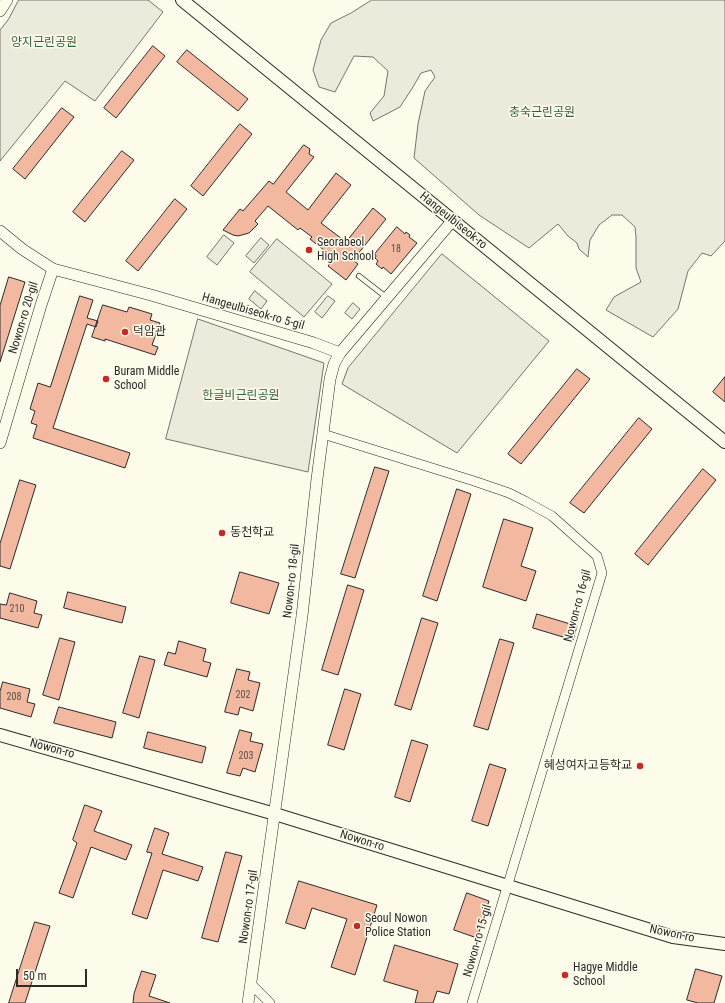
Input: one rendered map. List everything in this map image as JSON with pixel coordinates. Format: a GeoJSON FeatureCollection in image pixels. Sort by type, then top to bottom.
{"type":"FeatureCollection","features":[{"type":"Feature","properties":{"kind":"main road","name":"Hangeulbiseok-ro"},"geometry":{"type":"LineString","coordinates":[[182,0],[725,442]]}},
{"type":"Feature","properties":{"kind":"main road","name":"Nowon-ro"},"geometry":{"type":"LineString","coordinates":[[0,735],[275,814],[673,937],[725,944]]}},
{"type":"Feature","properties":{"kind":"street"},"geometry":{"type":"LineString","coordinates":[[0,11],[7,0]]}},
{"type":"Feature","properties":{"kind":"street"},"geometry":{"type":"LineString","coordinates":[[340,353],[453,220]]}},
{"type":"Feature","properties":{"kind":"street","name":"Hangeulbiseok-ro 5-gil"},"geometry":{"type":"LineString","coordinates":[[0,231],[22,249],[53,269],[314,343],[340,353]]}},
{"type":"Feature","properties":{"kind":"street","name":"Nowon-ro 20-gil"},"geometry":{"type":"LineString","coordinates":[[0,443],[53,269]]}},
{"type":"Feature","properties":{"kind":"street","name":"Nowon-ro 18-gil"},"geometry":{"type":"LineString","coordinates":[[275,814],[301,624],[316,486],[330,379],[334,364],[340,353]]}},
{"type":"Feature","properties":{"kind":"street","name":"Nowon-ro 16-gil"},"geometry":{"type":"LineString","coordinates":[[323,434],[509,493],[552,516],[597,556],[602,573],[507,886]]}},
{"type":"Feature","properties":{"kind":"street","name":"Nowon-ro 17-gil"},"geometry":{"type":"LineString","coordinates":[[248,1003],[275,814]]}},
{"type":"Feature","properties":{"kind":"street","name":"Nowon-ro 15-gil"},"geometry":{"type":"LineString","coordinates":[[472,1003],[507,886]]}},
{"type":"Feature","properties":{"kind":"street"},"geometry":{"type":"LineString","coordinates":[[251,984],[270,1003]]}},
{"type":"Feature","properties":{"kind":"lane"},"geometry":{"type":"LineString","coordinates":[[359,276],[387,297]]}},
{"type":"Feature","properties":{"kind":"green space","name":"양지근린공원"},"geometry":{"type":"Polygon","coordinates":[[[19,0],[148,0],[163,12],[95,101],[65,81],[0,161],[0,30],[8,20],[19,0]]]}},
{"type":"Feature","properties":{"kind":"green space","name":"충숙근린공원"},"geometry":{"type":"Polygon","coordinates":[[[372,0],[725,0],[725,241],[711,256],[702,253],[688,271],[678,309],[653,337],[606,310],[614,297],[641,282],[636,268],[635,227],[622,215],[612,215],[599,225],[590,240],[588,257],[579,249],[577,243],[568,236],[558,224],[529,248],[479,215],[414,158],[418,124],[425,91],[435,77],[431,70],[421,73],[400,107],[373,121],[370,113],[384,96],[388,71],[373,57],[354,56],[335,92],[319,87],[313,70],[321,40],[331,23],[372,0]]]}},
{"type":"Feature","properties":{"kind":"green space"},"geometry":{"type":"Polygon","coordinates":[[[224,235],[234,243],[217,265],[207,257],[224,235]]]}},
{"type":"Feature","properties":{"kind":"green space"},"geometry":{"type":"Polygon","coordinates":[[[261,238],[269,245],[254,263],[246,256],[261,238]]]}},
{"type":"Feature","properties":{"kind":"green space"},"geometry":{"type":"Polygon","coordinates":[[[277,239],[332,284],[304,317],[250,272],[277,239]]]}},
{"type":"Feature","properties":{"kind":"green space"},"geometry":{"type":"Polygon","coordinates":[[[255,291],[267,301],[261,309],[249,299],[255,291]]]}},
{"type":"Feature","properties":{"kind":"green space"},"geometry":{"type":"Polygon","coordinates":[[[328,296],[335,301],[322,318],[315,312],[328,296]]]}},
{"type":"Feature","properties":{"kind":"green space"},"geometry":{"type":"Polygon","coordinates":[[[353,303],[360,309],[352,319],[345,313],[353,303]]]}},
{"type":"Feature","properties":{"kind":"green space","name":"한글비근린공원"},"geometry":{"type":"Polygon","coordinates":[[[198,319],[324,363],[308,472],[166,439],[198,319]]]}},
{"type":"Feature","properties":{"kind":"shaded area"},"geometry":{"type":"Polygon","coordinates":[[[442,254],[549,341],[457,453],[342,384],[348,368],[442,254]]]}},
{"type":"Feature","properties":{"kind":"building"},"geometry":{"type":"Polygon","coordinates":[[[153,46],[165,56],[116,118],[104,108],[153,46]]]}},
{"type":"Feature","properties":{"kind":"building"},"geometry":{"type":"Polygon","coordinates":[[[187,50],[248,99],[238,111],[177,62],[187,50]]]}},
{"type":"Feature","properties":{"kind":"building"},"geometry":{"type":"Polygon","coordinates":[[[62,108],[74,117],[25,179],[13,169],[62,108]]]}},
{"type":"Feature","properties":{"kind":"building"},"geometry":{"type":"Polygon","coordinates":[[[240,124],[252,134],[203,196],[191,186],[240,124]]]}},
{"type":"Feature","properties":{"kind":"building"},"geometry":{"type":"Polygon","coordinates":[[[304,145],[310,149],[309,154],[314,157],[286,192],[308,210],[336,173],[351,185],[321,223],[346,242],[373,208],[386,219],[353,260],[358,264],[346,280],[328,266],[334,258],[310,239],[312,237],[300,228],[298,230],[268,206],[255,221],[258,224],[249,233],[238,236],[223,230],[240,209],[243,211],[269,181],[273,184],[304,145]]]}},
{"type":"Feature","properties":{"kind":"building"},"geometry":{"type":"Polygon","coordinates":[[[122,151],[134,160],[85,222],[73,212],[122,151]]]}},
{"type":"Feature","properties":{"kind":"building"},"geometry":{"type":"Polygon","coordinates":[[[175,199],[187,209],[138,271],[126,261],[175,199]]]}},
{"type":"Feature","properties":{"kind":"building"},"geometry":{"type":"Polygon","coordinates":[[[397,227],[405,234],[406,232],[410,235],[409,237],[417,243],[391,274],[383,267],[382,269],[376,264],[378,261],[375,258],[375,254],[397,227]]]}},
{"type":"Feature","properties":{"kind":"building"},"geometry":{"type":"Polygon","coordinates":[[[9,277],[25,282],[0,362],[0,306],[9,277]]]}},
{"type":"Feature","properties":{"kind":"building"},"geometry":{"type":"Polygon","coordinates":[[[80,296],[93,300],[87,318],[98,321],[96,327],[87,324],[53,428],[130,453],[125,468],[33,438],[37,425],[31,423],[35,411],[30,409],[38,383],[50,387],[80,296]]]}},
{"type":"Feature","properties":{"kind":"building","name":"덕암관"},"geometry":{"type":"Polygon","coordinates":[[[103,305],[127,312],[129,307],[152,314],[150,320],[160,323],[152,345],[158,347],[155,355],[105,339],[105,341],[92,337],[103,305]]]}},
{"type":"Feature","properties":{"kind":"building"},"geometry":{"type":"Polygon","coordinates":[[[577,369],[590,379],[521,464],[508,454],[577,369]]]}},
{"type":"Feature","properties":{"kind":"building"},"geometry":{"type":"Polygon","coordinates":[[[725,377],[725,402],[713,392],[725,377]]]}},
{"type":"Feature","properties":{"kind":"building"},"geometry":{"type":"Polygon","coordinates":[[[639,418],[652,429],[584,513],[570,503],[639,418]]]}},
{"type":"Feature","properties":{"kind":"building"},"geometry":{"type":"Polygon","coordinates":[[[375,467],[389,471],[355,578],[341,574],[375,467]]]}},
{"type":"Feature","properties":{"kind":"building"},"geometry":{"type":"Polygon","coordinates":[[[703,469],[716,480],[648,565],[635,554],[703,469]]]}},
{"type":"Feature","properties":{"kind":"building"},"geometry":{"type":"Polygon","coordinates":[[[20,480],[36,485],[10,569],[0,566],[0,544],[20,480]]]}},
{"type":"Feature","properties":{"kind":"building"},"geometry":{"type":"Polygon","coordinates":[[[457,489],[471,494],[437,601],[423,596],[457,489]]]}},
{"type":"Feature","properties":{"kind":"building"},"geometry":{"type":"Polygon","coordinates":[[[504,519],[533,528],[521,566],[536,571],[526,601],[483,587],[504,519]]]}},
{"type":"Feature","properties":{"kind":"building"},"geometry":{"type":"Polygon","coordinates":[[[240,572],[279,583],[269,614],[231,603],[240,572]]]}},
{"type":"Feature","properties":{"kind":"building"},"geometry":{"type":"Polygon","coordinates":[[[348,585],[364,590],[338,675],[322,670],[348,585]]]}},
{"type":"Feature","properties":{"kind":"building"},"geometry":{"type":"Polygon","coordinates":[[[68,592],[126,607],[122,623],[64,608],[68,592]]]}},
{"type":"Feature","properties":{"kind":"building"},"geometry":{"type":"Polygon","coordinates":[[[10,593],[37,601],[34,613],[42,615],[38,628],[0,618],[0,604],[6,605],[10,593]]]}},
{"type":"Feature","properties":{"kind":"building"},"geometry":{"type":"Polygon","coordinates":[[[537,614],[577,626],[573,640],[533,628],[537,614]]]}},
{"type":"Feature","properties":{"kind":"building"},"geometry":{"type":"Polygon","coordinates":[[[422,618],[438,623],[411,710],[395,705],[422,618]]]}},
{"type":"Feature","properties":{"kind":"building"},"geometry":{"type":"Polygon","coordinates":[[[60,638],[75,642],[59,700],[43,695],[60,638]]]}},
{"type":"Feature","properties":{"kind":"building"},"geometry":{"type":"Polygon","coordinates":[[[500,639],[514,643],[488,730],[474,726],[500,639]]]}},
{"type":"Feature","properties":{"kind":"building"},"geometry":{"type":"Polygon","coordinates":[[[179,641],[206,649],[203,661],[211,663],[207,677],[164,665],[168,652],[175,654],[179,641]]]}},
{"type":"Feature","properties":{"kind":"building"},"geometry":{"type":"Polygon","coordinates":[[[140,656],[155,660],[139,718],[123,713],[140,656]]]}},
{"type":"Feature","properties":{"kind":"building"},"geometry":{"type":"Polygon","coordinates":[[[237,669],[250,672],[248,680],[260,683],[253,711],[240,707],[238,715],[225,712],[237,669]]]}},
{"type":"Feature","properties":{"kind":"building"},"geometry":{"type":"Polygon","coordinates":[[[3,682],[30,689],[27,702],[35,704],[31,717],[0,708],[0,692],[3,682]]]}},
{"type":"Feature","properties":{"kind":"building"},"geometry":{"type":"Polygon","coordinates":[[[345,689],[361,694],[344,750],[328,745],[345,689]]]}},
{"type":"Feature","properties":{"kind":"building"},"geometry":{"type":"Polygon","coordinates":[[[59,707],[116,722],[112,738],[54,723],[59,707]]]}},
{"type":"Feature","properties":{"kind":"building"},"geometry":{"type":"Polygon","coordinates":[[[240,730],[252,733],[250,741],[263,744],[255,772],[243,768],[240,776],[227,773],[240,730]]]}},
{"type":"Feature","properties":{"kind":"building"},"geometry":{"type":"Polygon","coordinates":[[[148,732],[206,747],[202,763],[144,748],[148,732]]]}},
{"type":"Feature","properties":{"kind":"building"},"geometry":{"type":"Polygon","coordinates":[[[412,740],[428,745],[410,802],[395,797],[412,740]]]}},
{"type":"Feature","properties":{"kind":"building"},"geometry":{"type":"Polygon","coordinates":[[[490,764],[506,769],[488,826],[472,821],[490,764]]]}},
{"type":"Feature","properties":{"kind":"building"},"geometry":{"type":"Polygon","coordinates":[[[85,805],[102,811],[94,831],[132,845],[126,860],[91,847],[73,898],[59,893],[77,843],[73,840],[85,805]]]}},
{"type":"Feature","properties":{"kind":"building"},"geometry":{"type":"Polygon","coordinates":[[[155,828],[169,833],[162,854],[203,867],[198,881],[163,870],[147,919],[132,914],[152,853],[147,852],[155,828]]]}},
{"type":"Feature","properties":{"kind":"building"},"geometry":{"type":"Polygon","coordinates":[[[226,852],[242,856],[218,942],[202,938],[226,852]]]}},
{"type":"Feature","properties":{"kind":"building","name":"Seoul Nowon Police Station"},"geometry":{"type":"Polygon","coordinates":[[[299,881],[377,905],[355,975],[331,967],[347,919],[312,908],[305,929],[286,923],[299,881]]]}},
{"type":"Feature","properties":{"kind":"building"},"geometry":{"type":"Polygon","coordinates":[[[467,893],[489,901],[477,938],[454,930],[467,893]]]}},
{"type":"Feature","properties":{"kind":"building"},"geometry":{"type":"Polygon","coordinates":[[[35,922],[50,926],[25,1003],[9,1003],[35,922]]]}},
{"type":"Feature","properties":{"kind":"building"},"geometry":{"type":"Polygon","coordinates":[[[395,945],[458,964],[449,994],[437,991],[433,1003],[415,1003],[418,991],[384,981],[395,945]]]}},
{"type":"Feature","properties":{"kind":"building"},"geometry":{"type":"Polygon","coordinates":[[[696,969],[722,976],[714,1003],[698,1003],[687,1000],[696,969]]]}},
{"type":"Feature","properties":{"kind":"building"},"geometry":{"type":"Polygon","coordinates":[[[142,971],[156,975],[149,996],[170,1003],[133,1003],[134,994],[142,971]]]}},
{"type":"Feature","properties":{"kind":"place","name":"Seorabeol High School"},"geometry":{"type":"Point","coordinates":[309,250]}},
{"type":"Feature","properties":{"kind":"place","name":"덕암관"},"geometry":{"type":"Point","coordinates":[125,332]}},
{"type":"Feature","properties":{"kind":"place","name":"Buram Middle School"},"geometry":{"type":"Point","coordinates":[106,379]}},
{"type":"Feature","properties":{"kind":"place","name":"동천학교"},"geometry":{"type":"Point","coordinates":[222,533]}},
{"type":"Feature","properties":{"kind":"place","name":"혜성여자고등학교"},"geometry":{"type":"Point","coordinates":[640,766]}},
{"type":"Feature","properties":{"kind":"place","name":"Seoul Nowon Police Station"},"geometry":{"type":"Point","coordinates":[357,926]}},
{"type":"Feature","properties":{"kind":"place","name":"Hagye Middle School"},"geometry":{"type":"Point","coordinates":[565,975]}}]}
